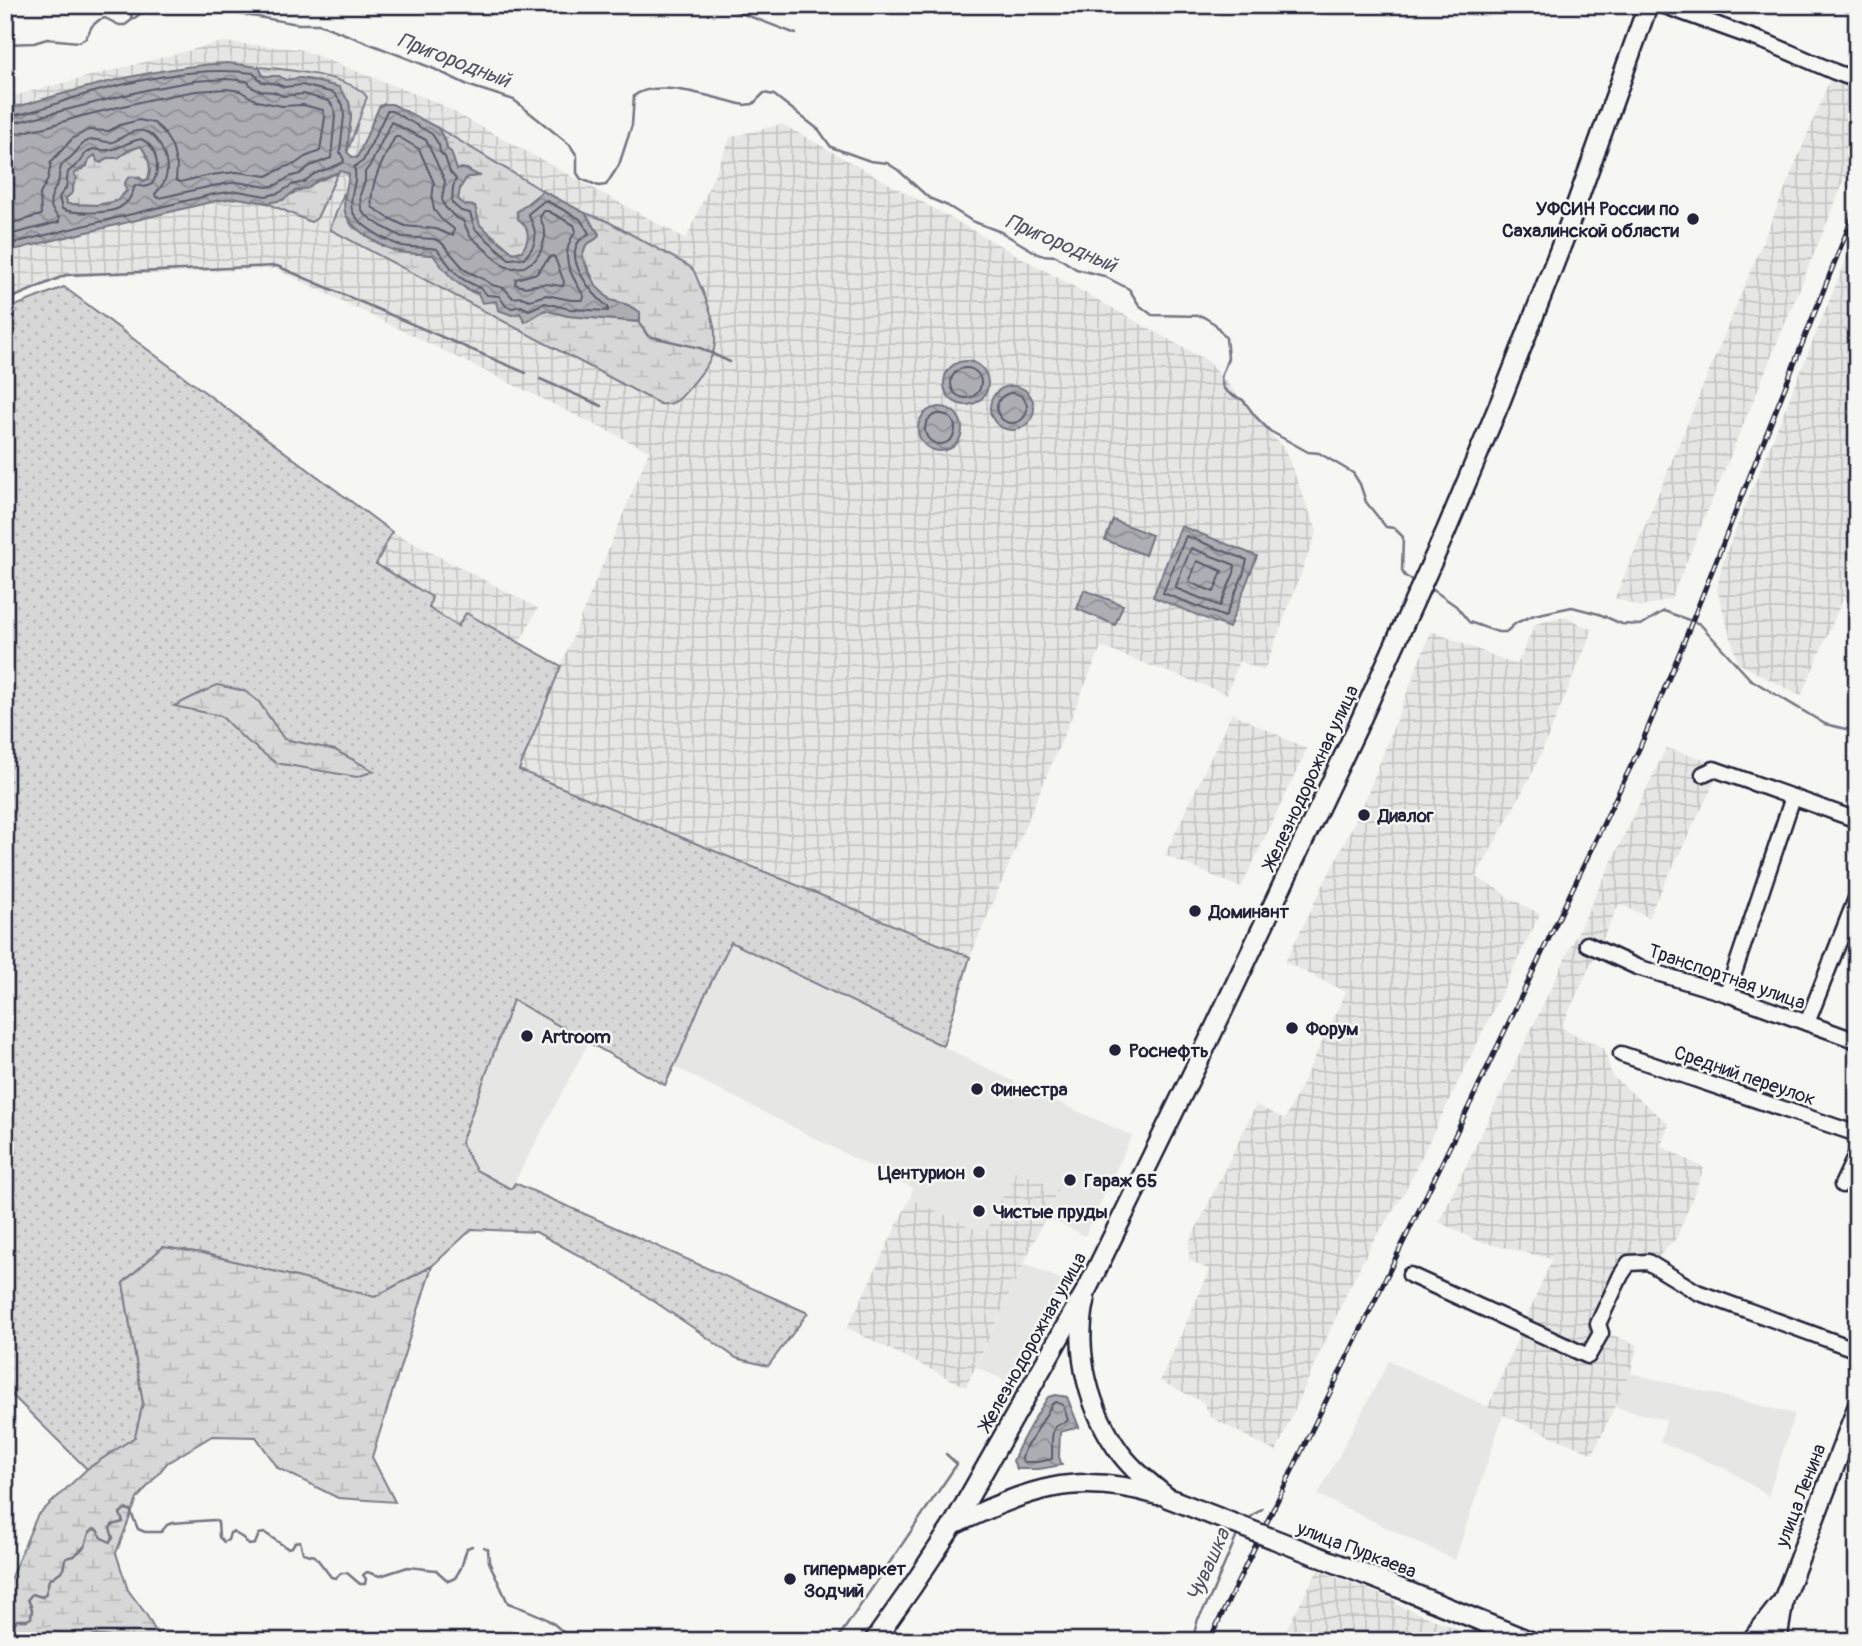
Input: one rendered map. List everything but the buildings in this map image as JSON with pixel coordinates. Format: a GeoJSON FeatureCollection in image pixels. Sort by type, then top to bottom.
{"type":"FeatureCollection","features":[{"type":"Feature","properties":{"kind":"main road","name":"Железнодорожная улица"},"geometry":{"type":"LineString","coordinates":[[874,1641],[953,1524],[1088,1287],[1357,728],[1429,569],[1516,362],[1565,236],[1648,5]]}},
{"type":"Feature","properties":{"kind":"main road"},"geometry":{"type":"LineString","coordinates":[[1088,1287],[1082,1326],[1083,1365],[1095,1406],[1121,1453],[1143,1478],[1168,1498]]}},
{"type":"Feature","properties":{"kind":"main road","name":"улица Ленина"},"geometry":{"type":"LineString","coordinates":[[1784,1598],[1857,1408]]}},
{"type":"Feature","properties":{"kind":"main road"},"geometry":{"type":"LineString","coordinates":[[953,1524],[1036,1490],[1080,1484],[1136,1489],[1168,1498]]}},
{"type":"Feature","properties":{"kind":"main road","name":"улица Пуркаева"},"geometry":{"type":"LineString","coordinates":[[1168,1498],[1530,1641]]}},
{"type":"Feature","properties":{"kind":"main road"},"geometry":{"type":"LineString","coordinates":[[1751,1641],[1784,1598]]}},
{"type":"Feature","properties":{"kind":"main road"},"geometry":{"type":"LineString","coordinates":[[1777,1641],[1784,1598]]}},
{"type":"Feature","properties":{"kind":"street"},"geometry":{"type":"LineString","coordinates":[[1662,5],[1857,80]]}},
{"type":"Feature","properties":{"kind":"street"},"geometry":{"type":"LineString","coordinates":[[1703,774],[1714,769],[1857,820]]}},
{"type":"Feature","properties":{"kind":"street"},"geometry":{"type":"LineString","coordinates":[[1727,994],[1793,797]]}},
{"type":"Feature","properties":{"kind":"street"},"geometry":{"type":"LineString","coordinates":[[1807,1023],[1857,896]]}},
{"type":"Feature","properties":{"kind":"street","name":"Транспортная улица"},"geometry":{"type":"LineString","coordinates":[[1587,944],[1637,967],[1727,994],[1857,1041]]}},
{"type":"Feature","properties":{"kind":"street","name":"Средний переулок"},"geometry":{"type":"LineString","coordinates":[[1621,1054],[1857,1134]]}},
{"type":"Feature","properties":{"kind":"street"},"geometry":{"type":"LineString","coordinates":[[1842,1185],[1857,1153]]}},
{"type":"Feature","properties":{"kind":"street"},"geometry":{"type":"LineString","coordinates":[[1410,1275],[1588,1356],[1601,1333],[1598,1324],[1621,1275],[1629,1263],[1648,1262],[1697,1292],[1857,1350]]}},
{"type":"Feature","properties":{"kind":"shaded area"},"geometry":{"type":"Polygon","coordinates":[[[222,42],[299,49],[436,102],[686,239],[731,137],[782,124],[1209,362],[1285,450],[1317,531],[1264,671],[1239,661],[1227,694],[1101,647],[970,957],[518,770],[649,451],[276,269],[66,277],[5,300],[5,98],[222,42]]]}},
{"type":"Feature","properties":{"kind":"shaded area"},"geometry":{"type":"Polygon","coordinates":[[[1832,75],[1857,83],[1857,150],[1671,599],[1640,607],[1615,598],[1832,75]]]}},
{"type":"Feature","properties":{"kind":"shaded area"},"geometry":{"type":"Polygon","coordinates":[[[1857,233],[1857,567],[1801,696],[1738,663],[1717,590],[1722,563],[1857,233]]]}},
{"type":"Feature","properties":{"kind":"shaded area"},"geometry":{"type":"Polygon","coordinates":[[[392,532],[538,608],[520,642],[467,613],[458,626],[428,608],[432,597],[375,564],[392,532]]]}},
{"type":"Feature","properties":{"kind":"shaded area"},"geometry":{"type":"Polygon","coordinates":[[[1565,617],[1593,630],[1534,770],[1476,877],[1540,914],[1403,1195],[1372,1243],[1349,1288],[1276,1452],[1211,1417],[1203,1402],[1160,1381],[1210,1270],[1189,1260],[1189,1243],[1256,1105],[1285,1119],[1346,992],[1285,962],[1364,803],[1431,631],[1517,665],[1535,624],[1565,617]]]}},
{"type":"Feature","properties":{"kind":"shaded area"},"geometry":{"type":"Polygon","coordinates":[[[1232,713],[1307,749],[1241,888],[1165,855],[1232,713]]]}},
{"type":"Feature","properties":{"kind":"shaded area"},"geometry":{"type":"Polygon","coordinates":[[[1666,748],[1723,765],[1648,917],[1619,904],[1561,1028],[1604,1048],[1612,1076],[1669,1124],[1661,1146],[1704,1168],[1677,1237],[1642,1274],[1632,1272],[1605,1332],[1638,1345],[1630,1373],[1593,1454],[1488,1407],[1552,1259],[1477,1241],[1439,1222],[1666,748]]]}},
{"type":"Feature","properties":{"kind":"shaded area"},"geometry":{"type":"Polygon","coordinates":[[[731,942],[1015,1082],[1132,1136],[1085,1236],[1046,1217],[1058,1191],[986,1234],[910,1198],[913,1188],[675,1067],[700,1005],[731,942]]]}},
{"type":"Feature","properties":{"kind":"shaded area"},"geometry":{"type":"Polygon","coordinates":[[[514,999],[591,1038],[511,1189],[476,1170],[461,1143],[514,999]]]}},
{"type":"Feature","properties":{"kind":"shaded area"},"geometry":{"type":"Polygon","coordinates":[[[1016,1170],[1058,1190],[966,1387],[847,1328],[910,1198],[985,1234],[1016,1170]]]}},
{"type":"Feature","properties":{"kind":"shaded area"},"geometry":{"type":"Polygon","coordinates":[[[1024,1263],[1067,1282],[1014,1385],[976,1367],[1024,1263]]]}},
{"type":"Feature","properties":{"kind":"shaded area"},"geometry":{"type":"Polygon","coordinates":[[[1389,1361],[1503,1415],[1455,1560],[1318,1495],[1389,1361]]]}},
{"type":"Feature","properties":{"kind":"shaded area"},"geometry":{"type":"Polygon","coordinates":[[[1630,1373],[1795,1414],[1768,1496],[1729,1470],[1660,1442],[1666,1420],[1614,1407],[1630,1373]]]}},
{"type":"Feature","properties":{"kind":"shaded area"},"geometry":{"type":"Polygon","coordinates":[[[1318,1570],[1397,1601],[1395,1604],[1458,1629],[1455,1641],[1280,1641],[1318,1570]]]}},
{"type":"Feature","properties":{"kind":"green space"},"geometry":{"type":"Polygon","coordinates":[[[259,67],[333,79],[348,84],[367,97],[347,153],[351,116],[349,102],[319,81],[263,76],[259,67]]]}},
{"type":"Feature","properties":{"kind":"green space"},"geometry":{"type":"Polygon","coordinates":[[[438,128],[543,191],[517,212],[529,235],[522,251],[513,253],[480,225],[458,199],[460,188],[467,177],[478,176],[467,169],[461,168],[457,171],[451,152],[438,128]]]}},
{"type":"Feature","properties":{"kind":"green space"},"geometry":{"type":"Polygon","coordinates":[[[141,146],[149,162],[148,179],[144,181],[139,177],[117,201],[96,205],[67,204],[66,198],[73,192],[74,174],[95,154],[115,157],[141,146]]]}},
{"type":"Feature","properties":{"kind":"green space"},"geometry":{"type":"Polygon","coordinates":[[[338,173],[317,218],[311,222],[267,203],[286,197],[338,173]]]}},
{"type":"Feature","properties":{"kind":"green space"},"geometry":{"type":"Polygon","coordinates":[[[344,193],[345,213],[352,226],[398,252],[433,255],[467,290],[521,313],[525,321],[545,310],[568,316],[639,322],[628,305],[610,300],[597,287],[582,256],[586,245],[599,234],[585,213],[605,220],[694,271],[715,330],[714,349],[708,364],[681,397],[670,404],[660,404],[331,230],[344,193]]]}},
{"type":"Feature","properties":{"kind":"green space"},"geometry":{"type":"Polygon","coordinates":[[[64,287],[392,532],[376,564],[432,597],[429,608],[458,626],[466,613],[561,666],[519,770],[970,957],[943,1046],[731,942],[665,1085],[513,1000],[461,1143],[476,1170],[511,1189],[515,1183],[808,1313],[768,1366],[736,1358],[615,1275],[536,1232],[472,1229],[432,1266],[375,1297],[202,1253],[163,1247],[123,1283],[143,1403],[135,1437],[87,1469],[5,1388],[5,310],[64,287]]]}},
{"type":"Feature","properties":{"kind":"green space"},"geometry":{"type":"Polygon","coordinates":[[[217,685],[245,691],[259,702],[284,739],[335,750],[374,771],[357,777],[276,763],[242,737],[221,716],[174,706],[217,685]]]}},
{"type":"Feature","properties":{"kind":"green space"},"geometry":{"type":"Polygon","coordinates":[[[163,1247],[202,1253],[375,1297],[432,1266],[372,1457],[395,1502],[338,1498],[278,1468],[256,1437],[212,1436],[167,1463],[137,1499],[116,1553],[128,1590],[161,1641],[96,1635],[73,1641],[5,1641],[5,1591],[37,1516],[87,1469],[135,1437],[143,1403],[123,1283],[163,1247]]]}},
{"type":"Feature","properties":{"kind":"water"},"geometry":{"type":"Polygon","coordinates":[[[227,63],[259,67],[263,76],[279,76],[285,80],[301,78],[339,87],[349,102],[351,116],[347,152],[352,157],[357,158],[379,107],[384,104],[392,104],[438,128],[457,170],[466,170],[481,176],[467,177],[460,188],[458,199],[465,205],[475,206],[480,225],[513,253],[522,251],[528,238],[527,230],[518,219],[517,212],[543,191],[585,213],[599,234],[586,245],[582,256],[589,274],[610,300],[640,312],[640,322],[568,316],[545,310],[525,322],[520,313],[512,315],[498,310],[496,301],[482,303],[478,293],[457,283],[433,255],[393,250],[368,237],[353,225],[344,207],[349,174],[341,171],[317,180],[308,188],[295,191],[283,200],[267,203],[238,198],[215,201],[5,252],[5,110],[130,77],[227,63]],[[141,146],[118,158],[107,158],[101,163],[95,155],[89,159],[87,166],[74,174],[77,178],[73,192],[66,198],[67,204],[96,205],[117,201],[127,191],[124,185],[127,179],[132,176],[144,181],[148,179],[150,166],[141,146]]]}},
{"type":"Feature","properties":{"kind":"water"},"geometry":{"type":"Polygon","coordinates":[[[966,361],[975,362],[982,367],[987,374],[987,392],[982,399],[975,404],[966,405],[957,404],[950,399],[945,392],[944,383],[945,374],[950,367],[957,362],[966,361]]]}},
{"type":"Feature","properties":{"kind":"water"},"geometry":{"type":"Polygon","coordinates":[[[1012,386],[1021,387],[1028,392],[1033,399],[1033,417],[1028,424],[1021,429],[1012,430],[1003,429],[996,424],[991,417],[990,408],[991,399],[996,392],[1003,387],[1012,386]]]}},
{"type":"Feature","properties":{"kind":"water"},"geometry":{"type":"Polygon","coordinates":[[[940,407],[949,408],[956,413],[961,420],[961,438],[956,445],[949,450],[940,451],[931,450],[924,445],[919,438],[918,429],[919,420],[924,413],[931,408],[940,407]]]}},
{"type":"Feature","properties":{"kind":"water"},"geometry":{"type":"Polygon","coordinates":[[[1113,520],[1152,535],[1145,555],[1105,540],[1113,520]]]}},
{"type":"Feature","properties":{"kind":"water"},"geometry":{"type":"Polygon","coordinates":[[[1181,526],[1257,556],[1229,628],[1153,597],[1181,526]]]}},
{"type":"Feature","properties":{"kind":"water"},"geometry":{"type":"Polygon","coordinates":[[[1084,590],[1123,605],[1115,625],[1077,609],[1084,590]]]}},
{"type":"Feature","properties":{"kind":"water"},"geometry":{"type":"Polygon","coordinates":[[[1048,1397],[1067,1397],[1079,1427],[1060,1432],[1059,1457],[1062,1465],[1017,1469],[1013,1461],[1024,1436],[1048,1397]]]}},
{"type":"Feature","properties":{"kind":"waterway"},"geometry":{"type":"LineString","coordinates":[[130,5],[132,19]]}},
{"type":"Feature","properties":{"kind":"waterway","name":"Пригородный"},"geometry":{"type":"LineString","coordinates":[[5,44],[34,43],[47,39],[79,42],[86,38],[92,26],[99,20],[105,18],[125,25],[148,8],[157,5]]}},
{"type":"Feature","properties":{"kind":"waterway","name":"Пригородный"},"geometry":{"type":"LineString","coordinates":[[187,5],[298,24],[319,24],[432,68],[470,86],[514,100],[570,145],[577,156],[577,173],[581,179],[599,186],[606,185],[619,165],[632,125],[634,96],[644,91],[672,89],[744,105],[753,104],[764,93],[774,95],[819,130],[831,147],[870,161],[887,163],[929,198],[972,221],[1001,232],[1040,255],[1056,256],[1076,269],[1104,276],[1129,289],[1139,305],[1152,315],[1202,316],[1215,324],[1226,338],[1228,358],[1221,377],[1223,388],[1243,400],[1270,431],[1308,452],[1319,453],[1353,473],[1366,502],[1386,527],[1394,528],[1403,537],[1402,571],[1415,582]]}},
{"type":"Feature","properties":{"kind":"waterway"},"geometry":{"type":"LineString","coordinates":[[720,5],[796,34]]}},
{"type":"Feature","properties":{"kind":"waterway"},"geometry":{"type":"LineString","coordinates":[[5,301],[66,275],[277,266],[526,373]]}},
{"type":"Feature","properties":{"kind":"waterway"},"geometry":{"type":"LineString","coordinates":[[638,321],[648,336],[700,348],[730,362]]}},
{"type":"Feature","properties":{"kind":"waterway"},"geometry":{"type":"LineString","coordinates":[[540,379],[602,406]]}},
{"type":"Feature","properties":{"kind":"waterway","name":"Пригородный"},"geometry":{"type":"LineString","coordinates":[[1427,588],[1456,606],[1469,622],[1498,632],[1506,632],[1516,623],[1534,615],[1572,607],[1622,624],[1641,625],[1664,611],[1700,624],[1750,679],[1825,724],[1857,733]]}},
{"type":"Feature","properties":{"kind":"waterway"},"geometry":{"type":"LineString","coordinates":[[836,1641],[957,1464],[946,1454]]}},
{"type":"Feature","properties":{"kind":"waterway","name":"Чувашка"},"geometry":{"type":"LineString","coordinates":[[15,1641],[14,1624],[17,1620],[31,1618],[32,1609],[28,1599],[32,1594],[42,1597],[46,1593],[49,1580],[63,1570],[65,1559],[74,1556],[85,1546],[93,1529],[110,1542],[113,1538],[110,1528],[123,1522],[120,1513],[125,1509],[130,1510],[138,1529],[145,1532],[161,1532],[172,1523],[214,1520],[218,1522],[219,1537],[224,1542],[233,1532],[249,1545],[255,1544],[259,1534],[265,1533],[287,1548],[300,1541],[303,1553],[315,1556],[331,1577],[336,1578],[341,1573],[347,1573],[360,1584],[365,1584],[363,1575],[367,1572],[380,1576],[408,1567],[436,1570],[448,1581],[455,1578],[467,1548],[472,1546]]}},
{"type":"Feature","properties":{"kind":"waterway","name":"Чувашка"},"geometry":{"type":"LineString","coordinates":[[1245,1521],[1262,1509]]}},
{"type":"Feature","properties":{"kind":"waterway","name":"Чувашка"},"geometry":{"type":"LineString","coordinates":[[1192,1641],[1198,1619],[1238,1533]]}},
{"type":"Feature","properties":{"kind":"waterway","name":"Чувашка"},"geometry":{"type":"LineString","coordinates":[[484,1547],[488,1549],[489,1562],[508,1603],[551,1622],[570,1641]]}},
{"type":"Feature","properties":{"kind":"railway"},"geometry":{"type":"LineString","coordinates":[[1209,1641],[1439,1169],[1640,747],[1857,206]]}},
{"type":"Feature","properties":{"kind":"place","name":"УФСИН России по Сахалинской области"},"geometry":{"type":"Point","coordinates":[1693,219]}},
{"type":"Feature","properties":{"kind":"place","name":"Диалог"},"geometry":{"type":"Point","coordinates":[1364,815]}},
{"type":"Feature","properties":{"kind":"place","name":"Доминант"},"geometry":{"type":"Point","coordinates":[1195,911]}},
{"type":"Feature","properties":{"kind":"place","name":"Форум"},"geometry":{"type":"Point","coordinates":[1292,1028]}},
{"type":"Feature","properties":{"kind":"place","name":"Artroom"},"geometry":{"type":"Point","coordinates":[527,1036]}},
{"type":"Feature","properties":{"kind":"place","name":"Роснефть"},"geometry":{"type":"Point","coordinates":[1115,1050]}},
{"type":"Feature","properties":{"kind":"place","name":"Финестра"},"geometry":{"type":"Point","coordinates":[977,1089]}},
{"type":"Feature","properties":{"kind":"place","name":"Центурион"},"geometry":{"type":"Point","coordinates":[979,1172]}},
{"type":"Feature","properties":{"kind":"place","name":"Гараж 65"},"geometry":{"type":"Point","coordinates":[1070,1180]}},
{"type":"Feature","properties":{"kind":"place","name":"Чистые пруды"},"geometry":{"type":"Point","coordinates":[979,1211]}},
{"type":"Feature","properties":{"kind":"place","name":"гипермаркет Зодчий"},"geometry":{"type":"Point","coordinates":[790,1579]}}]}
